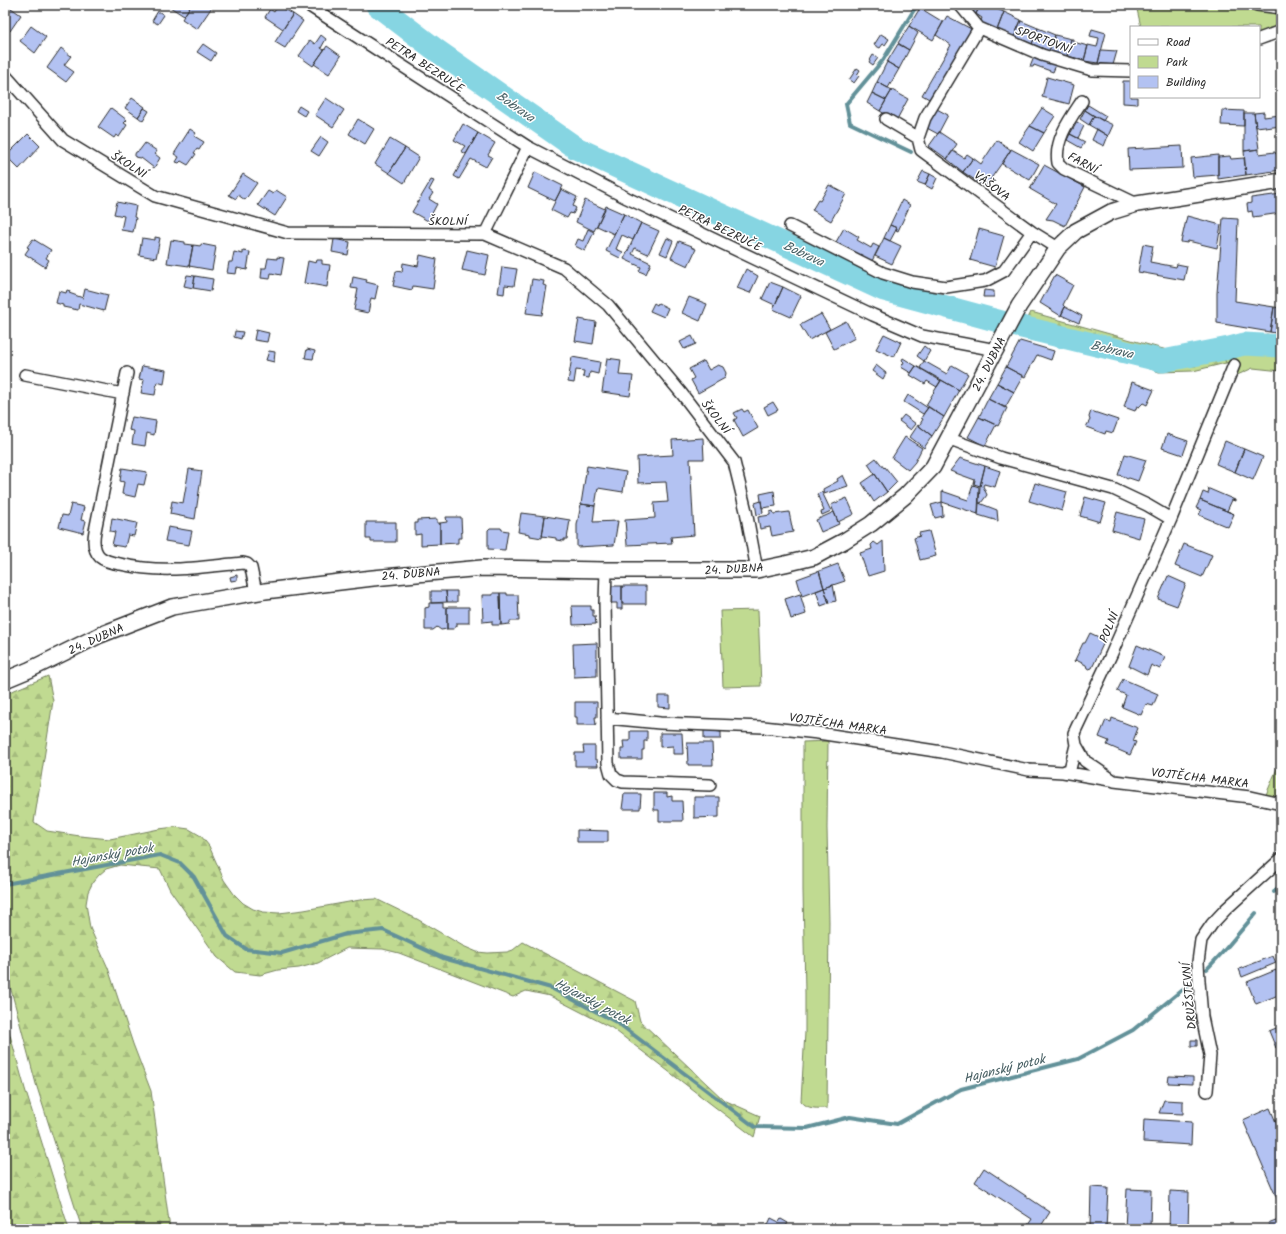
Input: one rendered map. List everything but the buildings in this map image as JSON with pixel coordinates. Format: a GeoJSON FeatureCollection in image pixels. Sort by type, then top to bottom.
{"type":"FeatureCollection","features":[{"type":"Feature","properties":{"kind":"main road","name":"24. DUBNA"},"geometry":{"type":"LineString","coordinates":[[5,680],[29,670],[100,635],[172,607],[256,592],[373,578],[482,568],[757,570],[814,556],[844,541],[871,524],[906,496],[933,468],[950,439],[1019,306],[1058,248],[1076,231],[1111,212],[1137,204],[1281,181]]}},
{"type":"Feature","properties":{"kind":"street","name":"PETRA BEZRUČE"},"geometry":{"type":"LineString","coordinates":[[308,5],[528,147],[627,198],[873,315],[922,336],[996,350]]}},
{"type":"Feature","properties":{"kind":"street","name":"SPORTOVNÍ"},"geometry":{"type":"LineString","coordinates":[[960,5],[979,28],[1042,54],[1092,70],[1130,70]]}},
{"type":"Feature","properties":{"kind":"street"},"geometry":{"type":"LineString","coordinates":[[1257,5],[1281,8]]}},
{"type":"Feature","properties":{"kind":"street"},"geometry":{"type":"LineString","coordinates":[[886,119],[918,138],[925,118],[979,28]]}},
{"type":"Feature","properties":{"kind":"street"},"geometry":{"type":"LineString","coordinates":[[1260,40],[1281,31]]}},
{"type":"Feature","properties":{"kind":"street","name":"ŠKOLNÍ"},"geometry":{"type":"LineString","coordinates":[[5,75],[63,140],[155,196],[288,233],[485,234],[564,268],[608,305],[682,394],[734,462],[746,511],[757,570]]}},
{"type":"Feature","properties":{"kind":"street","name":"FARNÍ"},"geometry":{"type":"LineString","coordinates":[[1082,101],[1067,124],[1057,149],[1058,163],[1064,169],[1137,204]]}},
{"type":"Feature","properties":{"kind":"street","name":"VÁŠOVA"},"geometry":{"type":"LineString","coordinates":[[918,138],[921,150],[1032,232],[1058,248]]}},
{"type":"Feature","properties":{"kind":"street"},"geometry":{"type":"LineString","coordinates":[[485,234],[528,147]]}},
{"type":"Feature","properties":{"kind":"street"},"geometry":{"type":"LineString","coordinates":[[790,226],[883,273],[912,282],[946,287],[985,281],[1004,271],[1032,232]]}},
{"type":"Feature","properties":{"kind":"street","name":"POLNÍ"},"geometry":{"type":"LineString","coordinates":[[1076,745],[1074,733],[1111,655],[1171,519],[1234,365]]}},
{"type":"Feature","properties":{"kind":"street"},"geometry":{"type":"LineString","coordinates":[[126,373],[95,531],[93,543],[95,550],[100,557],[107,561],[144,569],[176,570],[243,563],[248,564],[251,568],[256,592]]}},
{"type":"Feature","properties":{"kind":"street"},"geometry":{"type":"LineString","coordinates":[[25,375],[123,394]]}},
{"type":"Feature","properties":{"kind":"street"},"geometry":{"type":"LineString","coordinates":[[950,439],[1001,458],[1113,489],[1147,505],[1171,519]]}},
{"type":"Feature","properties":{"kind":"street"},"geometry":{"type":"LineString","coordinates":[[606,570],[608,763],[611,774],[617,780],[623,782],[710,785]]}},
{"type":"Feature","properties":{"kind":"street","name":"VOJTĚCHA MARKA"},"geometry":{"type":"LineString","coordinates":[[607,718],[660,723],[763,727],[818,733],[942,752],[1029,770],[1063,772],[1114,781],[1250,797],[1281,804]]}},
{"type":"Feature","properties":{"kind":"street"},"geometry":{"type":"LineString","coordinates":[[1063,772],[1070,769],[1076,745]]}},
{"type":"Feature","properties":{"kind":"street","name":"VOJTĚCHA MARKA"},"geometry":{"type":"LineString","coordinates":[[1076,745],[1085,761],[1114,781]]}},
{"type":"Feature","properties":{"kind":"street","name":"DRUŽSTEVNÍ"},"geometry":{"type":"LineString","coordinates":[[1207,1091],[1210,1054],[1202,1017],[1199,981],[1198,962],[1201,940],[1212,924],[1226,909],[1281,858]]}},
{"type":"Feature","properties":{"kind":"green space"},"geometry":{"type":"Polygon","coordinates":[[[1136,5],[1234,5],[1281,13],[1281,28],[1260,35],[1260,26],[1141,26],[1136,5]]]}},
{"type":"Feature","properties":{"kind":"green space"},"geometry":{"type":"Polygon","coordinates":[[[1031,312],[1167,350],[1217,342],[1226,363],[1193,371],[1159,372],[1110,355],[1021,333],[1031,312]]]}},
{"type":"Feature","properties":{"kind":"green space"},"geometry":{"type":"Polygon","coordinates":[[[1267,334],[1281,337],[1281,371],[1253,368],[1235,376],[1234,362],[1226,363],[1217,342],[1267,334]]]}},
{"type":"Feature","properties":{"kind":"green space"},"geometry":{"type":"Polygon","coordinates":[[[758,610],[761,686],[723,687],[720,611],[758,610]]]}},
{"type":"Feature","properties":{"kind":"green space"},"geometry":{"type":"Polygon","coordinates":[[[48,676],[53,701],[34,822],[47,831],[110,839],[159,829],[175,827],[189,829],[201,836],[209,846],[224,880],[234,894],[243,903],[253,909],[263,912],[279,913],[360,900],[376,899],[417,919],[463,946],[477,952],[507,952],[513,950],[523,942],[635,1001],[640,1021],[724,1100],[760,1116],[754,1137],[612,1028],[550,996],[526,991],[513,997],[399,953],[383,949],[347,948],[318,963],[299,968],[278,970],[260,975],[235,972],[217,957],[170,890],[160,869],[120,865],[106,869],[99,875],[93,882],[88,892],[86,904],[90,928],[108,968],[133,1044],[151,1091],[170,1229],[82,1229],[36,1084],[5,967],[5,694],[48,676]]]}},
{"type":"Feature","properties":{"kind":"green space"},"geometry":{"type":"Polygon","coordinates":[[[828,741],[827,828],[829,922],[827,1108],[816,1108],[807,1106],[801,1101],[805,1032],[803,742],[828,741]]]}},
{"type":"Feature","properties":{"kind":"green space"},"geometry":{"type":"Polygon","coordinates":[[[1281,759],[1281,802],[1265,797],[1281,759]]]}},
{"type":"Feature","properties":{"kind":"green space"},"geometry":{"type":"Polygon","coordinates":[[[5,1017],[25,1089],[69,1229],[5,1229],[5,1017]]]}},
{"type":"Feature","properties":{"kind":"waterway","name":"Bobrava"},"geometry":{"type":"LineString","coordinates":[[377,5],[436,50],[576,148],[884,290],[1013,325],[1163,361],[1244,344],[1281,346]]}},
{"type":"Feature","properties":{"kind":"waterway"},"geometry":{"type":"LineString","coordinates":[[911,152],[850,123],[846,104],[883,60],[917,5]]}},
{"type":"Feature","properties":{"kind":"waterway","name":"Hajanský potok"},"geometry":{"type":"LineString","coordinates":[[5,884],[160,855],[180,863],[194,877],[227,936],[246,949],[282,953],[346,934],[383,930],[443,958],[551,988],[618,1023],[755,1127],[807,1128],[850,1117],[897,1124],[961,1089],[1078,1059],[1133,1030],[1188,985]]}},
{"type":"Feature","properties":{"kind":"waterway","name":"Hajanský potok"},"geometry":{"type":"LineString","coordinates":[[1274,892],[1281,884]]}},
{"type":"Feature","properties":{"kind":"waterway","name":"Hajanský potok"},"geometry":{"type":"LineString","coordinates":[[1207,969],[1256,913]]}}]}
